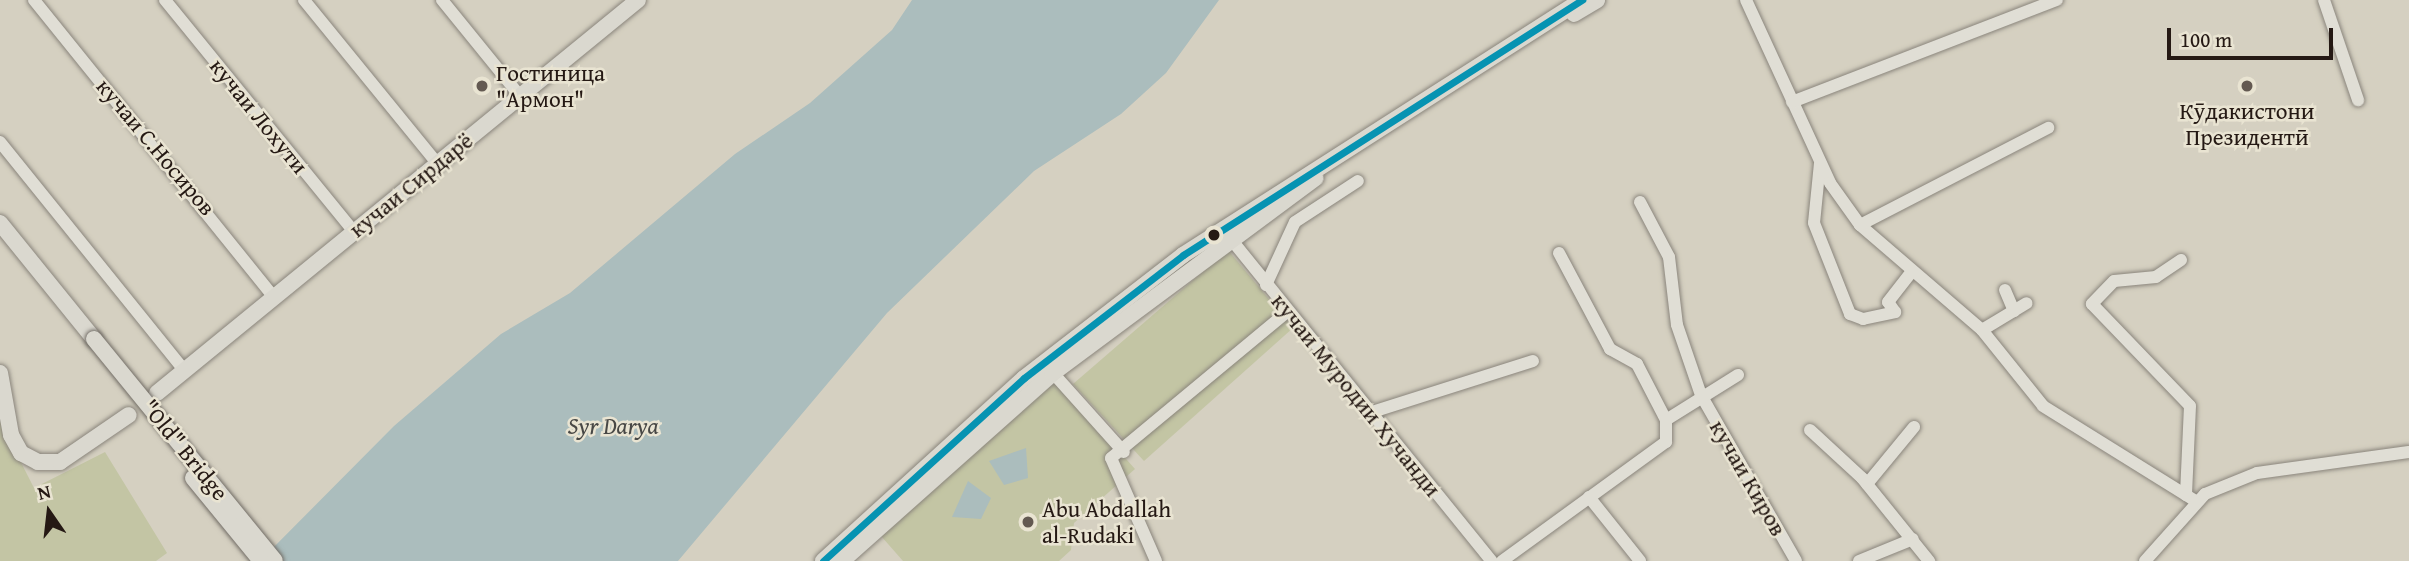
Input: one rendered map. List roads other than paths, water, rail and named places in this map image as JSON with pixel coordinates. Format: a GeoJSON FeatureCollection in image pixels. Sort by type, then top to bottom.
{"type":"FeatureCollection","features":[{"type":"Feature","properties":{"kind":"main road"},"geometry":{"type":"LineString","coordinates":[[822,561],[1024,378],[1226,232],[1582,0]]}},
{"type":"Feature","properties":{"kind":"main road"},"geometry":{"type":"LineString","coordinates":[[842,561],[1052,373],[1167,284],[1226,232],[1597,0]]}},
{"type":"Feature","properties":{"kind":"main road","name":"кучаи Сирдарё"},"geometry":{"type":"LineString","coordinates":[[157,393],[520,96],[627,3]]}},
{"type":"Feature","properties":{"kind":"main road"},"geometry":{"type":"LineString","coordinates":[[0,223],[90,343]]}},
{"type":"Feature","properties":{"kind":"main road"},"geometry":{"type":"LineString","coordinates":[[0,239],[90,343]]}},
{"type":"Feature","properties":{"kind":"main road","name":"\"Old\" Bridge"},"geometry":{"type":"LineString","coordinates":[[90,343],[261,561]]}},
{"type":"Feature","properties":{"kind":"main road","name":"\"Old\" Bridge"},"geometry":{"type":"LineString","coordinates":[[90,343],[275,561]]}},
{"type":"Feature","properties":{"kind":"main road"},"geometry":{"type":"LineString","coordinates":[[0,373],[11,435],[20,453],[38,462],[60,462],[129,415]]}},
{"type":"Feature","properties":{"kind":"street","name":"кучаи С.Носиров"},"geometry":{"type":"LineString","coordinates":[[34,0],[274,297]]}},
{"type":"Feature","properties":{"kind":"street","name":"кучаи Лохути"},"geometry":{"type":"LineString","coordinates":[[164,0],[354,232]]}},
{"type":"Feature","properties":{"kind":"street"},"geometry":{"type":"LineString","coordinates":[[304,0],[437,163]]}},
{"type":"Feature","properties":{"kind":"street"},"geometry":{"type":"LineString","coordinates":[[442,0],[520,96]]}},
{"type":"Feature","properties":{"kind":"street"},"geometry":{"type":"LineString","coordinates":[[1746,0],[1820,163],[1860,225],[1982,330],[2043,406],[2190,497]]}},
{"type":"Feature","properties":{"kind":"street"},"geometry":{"type":"LineString","coordinates":[[1792,102],[2057,0]]}},
{"type":"Feature","properties":{"kind":"street"},"geometry":{"type":"LineString","coordinates":[[2324,0],[2358,100]]}},
{"type":"Feature","properties":{"kind":"street"},"geometry":{"type":"LineString","coordinates":[[1860,225],[2048,128]]}},
{"type":"Feature","properties":{"kind":"street"},"geometry":{"type":"LineString","coordinates":[[0,142],[185,371]]}},
{"type":"Feature","properties":{"kind":"street"},"geometry":{"type":"LineString","coordinates":[[1820,163],[1814,223],[1850,314],[1863,319],[1895,312],[1888,302],[1912,271]]}},
{"type":"Feature","properties":{"kind":"street"},"geometry":{"type":"LineString","coordinates":[[1266,285],[1295,222],[1358,181]]}},
{"type":"Feature","properties":{"kind":"street","name":"кучаи Киров"},"geometry":{"type":"LineString","coordinates":[[1640,202],[1669,257],[1677,325],[1701,396],[1796,561]]}},
{"type":"Feature","properties":{"kind":"street","name":"кучаи Муродии Хучанди"},"geometry":{"type":"LineString","coordinates":[[1226,232],[1369,413],[1492,561]]}},
{"type":"Feature","properties":{"kind":"street"},"geometry":{"type":"LineString","coordinates":[[1502,561],[1666,442],[1666,419],[1636,364],[1610,349],[1559,253]]}},
{"type":"Feature","properties":{"kind":"street"},"geometry":{"type":"LineString","coordinates":[[2145,561],[2190,497],[2190,406],[2092,304],[2114,281],[2150,279],[2181,260]]}},
{"type":"Feature","properties":{"kind":"street"},"geometry":{"type":"LineString","coordinates":[[2005,290],[2014,311]]}},
{"type":"Feature","properties":{"kind":"street"},"geometry":{"type":"LineString","coordinates":[[1982,330],[2027,303]]}},
{"type":"Feature","properties":{"kind":"street"},"geometry":{"type":"LineString","coordinates":[[1156,561],[1115,476],[1111,458],[1124,452],[1288,311]]}},
{"type":"Feature","properties":{"kind":"street"},"geometry":{"type":"LineString","coordinates":[[1369,413],[1533,360]]}},
{"type":"Feature","properties":{"kind":"street"},"geometry":{"type":"LineString","coordinates":[[1052,373],[1124,452]]}},
{"type":"Feature","properties":{"kind":"street","name":"кучаи Киров"},"geometry":{"type":"LineString","coordinates":[[1666,419],[1738,375]]}},
{"type":"Feature","properties":{"kind":"street"},"geometry":{"type":"LineString","coordinates":[[1867,484],[1914,427]]}},
{"type":"Feature","properties":{"kind":"street"},"geometry":{"type":"LineString","coordinates":[[1810,430],[1867,484],[1928,561]]}},
{"type":"Feature","properties":{"kind":"street"},"geometry":{"type":"LineString","coordinates":[[2190,497],[2257,474],[2409,452]]}},
{"type":"Feature","properties":{"kind":"street"},"geometry":{"type":"LineString","coordinates":[[1589,497],[1640,561]]}},
{"type":"Feature","properties":{"kind":"street"},"geometry":{"type":"LineString","coordinates":[[1860,561],[1913,539]]}},
{"type":"Feature","properties":{"kind":"water","name":"Syr Darya"},"geometry":{"type":"Polygon","coordinates":[[[912,0],[1219,0],[1166,73],[1121,114],[1034,171],[887,313],[678,561],[260,561],[394,426],[501,334],[570,293],[735,154],[810,103],[892,30],[912,0]]]}},
{"type":"Feature","properties":{"kind":"water"},"geometry":{"type":"Polygon","coordinates":[[[1026,448],[1028,478],[1004,485],[989,461],[1026,448]]]}},
{"type":"Feature","properties":{"kind":"water"},"geometry":{"type":"Polygon","coordinates":[[[968,481],[991,498],[981,519],[952,517],[968,481]]]}},
{"type":"Feature","properties":{"kind":"place","name":"Гостиница \"Армон\""},"geometry":{"type":"Point","coordinates":[482,86]}},
{"type":"Feature","properties":{"kind":"place","name":"Кӯдакистони Президентӣ"},"geometry":{"type":"Point","coordinates":[2247,86]}},
{"type":"Feature","properties":{"kind":"place","name":"Abu Abdallah al-Rudaki"},"geometry":{"type":"Point","coordinates":[1028,522]}}]}
